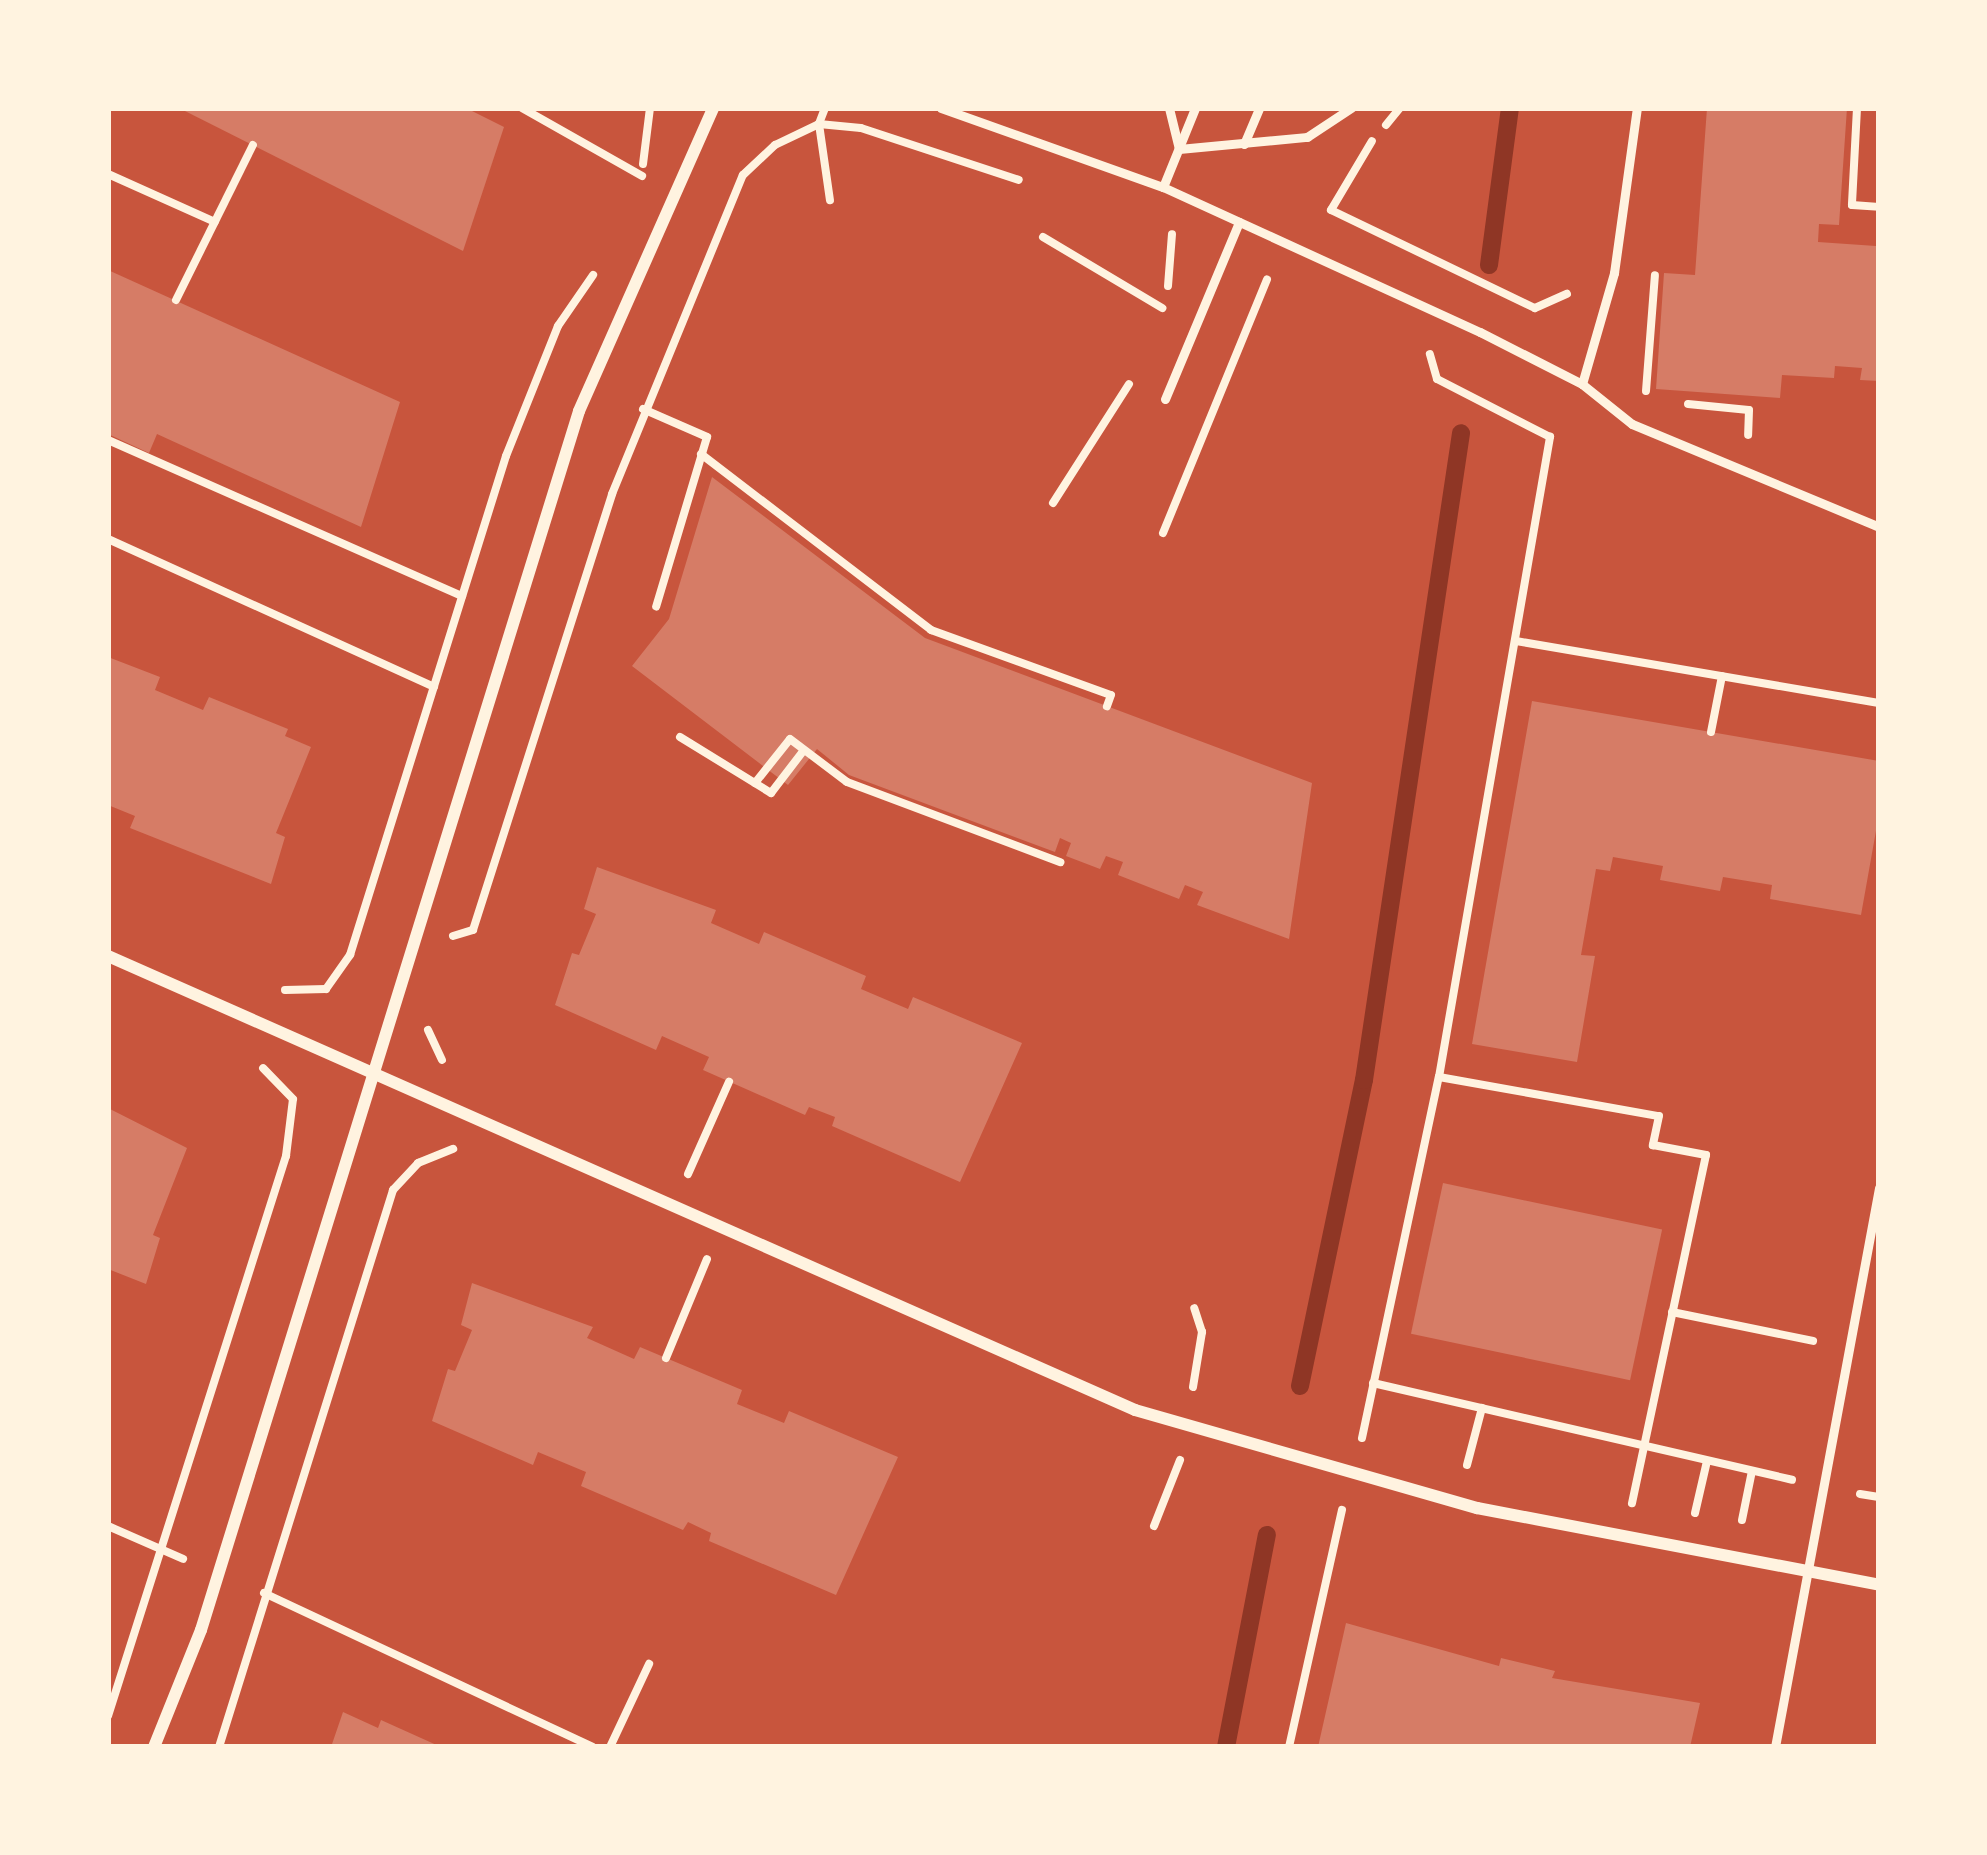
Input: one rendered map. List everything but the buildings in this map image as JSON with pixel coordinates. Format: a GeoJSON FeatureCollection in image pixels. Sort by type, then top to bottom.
{"type":"FeatureCollection","features":[{"type":"Feature","properties":{"kind":"street"},"geometry":{"type":"LineString","coordinates":[[154,1747],[201,1630],[368,1070],[579,411],[712,108]]}},
{"type":"Feature","properties":{"kind":"street"},"geometry":{"type":"LineString","coordinates":[[108,956],[1135,1410],[1354,1474],[1624,1539],[1879,1586]]}},
{"type":"Feature","properties":{"kind":"lane"},"geometry":{"type":"LineString","coordinates":[[941,108],[1163,187],[1582,383],[1632,424],[1879,527]]}},
{"type":"Feature","properties":{"kind":"lane"},"geometry":{"type":"LineString","coordinates":[[1169,108],[1179,148]]}},
{"type":"Feature","properties":{"kind":"lane"},"geometry":{"type":"LineString","coordinates":[[1163,187],[1195,108]]}},
{"type":"Feature","properties":{"kind":"lane"},"geometry":{"type":"LineString","coordinates":[[1244,144],[1259,108]]}},
{"type":"Feature","properties":{"kind":"lane"},"geometry":{"type":"LineString","coordinates":[[1179,148],[1307,137],[1351,108]]}},
{"type":"Feature","properties":{"kind":"lane"},"geometry":{"type":"LineString","coordinates":[[1582,383],[1611,282],[1636,108]]}},
{"type":"Feature","properties":{"kind":"lane"},"geometry":{"type":"LineString","coordinates":[[1165,399],[1239,222]]}},
{"type":"Feature","properties":{"kind":"lane"},"geometry":{"type":"LineString","coordinates":[[1775,1747],[1813,1573],[1879,1188]]}},
{"type":"Feature","properties":{"kind":"path"},"geometry":{"type":"LineString","coordinates":[[522,108],[643,176]]}},
{"type":"Feature","properties":{"kind":"path"},"geometry":{"type":"LineString","coordinates":[[636,194],[643,176],[650,108]]}},
{"type":"Feature","properties":{"kind":"path"},"geometry":{"type":"LineString","coordinates":[[825,108],[819,124],[830,200]]}},
{"type":"Feature","properties":{"kind":"path"},"geometry":{"type":"LineString","coordinates":[[1400,108],[1352,164],[1331,210],[1535,308],[1568,294],[1576,279],[1654,287]]}},
{"type":"Feature","properties":{"kind":"path"},"geometry":{"type":"LineString","coordinates":[[1857,108],[1852,205],[1879,207]]}},
{"type":"Feature","properties":{"kind":"path"},"geometry":{"type":"LineString","coordinates":[[448,952],[454,936],[473,930],[643,409],[742,175],[775,145],[819,124],[861,128],[1037,186]]}},
{"type":"Feature","properties":{"kind":"path"},"geometry":{"type":"LineString","coordinates":[[176,300],[253,145]]}},
{"type":"Feature","properties":{"kind":"path"},"geometry":{"type":"LineString","coordinates":[[108,174],[215,223]]}},
{"type":"Feature","properties":{"kind":"path"},"geometry":{"type":"LineString","coordinates":[[1154,227],[1281,286]]}},
{"type":"Feature","properties":{"kind":"path"},"geometry":{"type":"LineString","coordinates":[[1154,326],[1162,308],[1172,234]]}},
{"type":"Feature","properties":{"kind":"path"},"geometry":{"type":"LineString","coordinates":[[1043,237],[1162,308]]}},
{"type":"Feature","properties":{"kind":"path"},"geometry":{"type":"LineString","coordinates":[[286,990],[326,989],[350,955],[462,596],[558,326],[603,261]]}},
{"type":"Feature","properties":{"kind":"path"},"geometry":{"type":"LineString","coordinates":[[1656,264],[1645,400],[1749,410],[1745,472]]}},
{"type":"Feature","properties":{"kind":"path"},"geometry":{"type":"LineString","coordinates":[[1163,533],[1267,280]]}},
{"type":"Feature","properties":{"kind":"path"},"geometry":{"type":"LineString","coordinates":[[1354,1474],[1439,1077],[1550,437],[1437,379],[1435,356],[1422,349]]}},
{"type":"Feature","properties":{"kind":"path"},"geometry":{"type":"LineString","coordinates":[[1052,503],[1132,379]]}},
{"type":"Feature","properties":{"kind":"path"},"geometry":{"type":"LineString","coordinates":[[643,409],[689,424],[706,437],[656,607]]}},
{"type":"Feature","properties":{"kind":"path"},"geometry":{"type":"LineString","coordinates":[[108,440],[462,596]]}},
{"type":"Feature","properties":{"kind":"path"},"geometry":{"type":"LineString","coordinates":[[701,454],[931,630],[1111,695],[1107,706]]}},
{"type":"Feature","properties":{"kind":"path"},"geometry":{"type":"LineString","coordinates":[[108,539],[434,687]]}},
{"type":"Feature","properties":{"kind":"path"},"geometry":{"type":"LineString","coordinates":[[1516,641],[1879,703]]}},
{"type":"Feature","properties":{"kind":"path"},"geometry":{"type":"LineString","coordinates":[[1712,732],[1722,676]]}},
{"type":"Feature","properties":{"kind":"path"},"geometry":{"type":"LineString","coordinates":[[680,737],[771,793],[804,750]]}},
{"type":"Feature","properties":{"kind":"path"},"geometry":{"type":"LineString","coordinates":[[755,783],[790,739],[847,782],[1060,862]]}},
{"type":"Feature","properties":{"kind":"path"},"geometry":{"type":"LineString","coordinates":[[426,1024],[439,1058],[454,1070]]}},
{"type":"Feature","properties":{"kind":"path"},"geometry":{"type":"LineString","coordinates":[[108,1715],[286,1156],[293,1099],[258,1063]]}},
{"type":"Feature","properties":{"kind":"path"},"geometry":{"type":"LineString","coordinates":[[1439,1077],[1659,1116],[1653,1145],[1706,1155],[1624,1539]]}},
{"type":"Feature","properties":{"kind":"path"},"geometry":{"type":"LineString","coordinates":[[675,1206],[728,1082]]}},
{"type":"Feature","properties":{"kind":"path"},"geometry":{"type":"LineString","coordinates":[[219,1747],[393,1190],[418,1163],[452,1149],[473,1156]]}},
{"type":"Feature","properties":{"kind":"path"},"geometry":{"type":"LineString","coordinates":[[666,1166],[708,1185]]}},
{"type":"Feature","properties":{"kind":"path"},"geometry":{"type":"LineString","coordinates":[[666,1358],[721,1227]]}},
{"type":"Feature","properties":{"kind":"path"},"geometry":{"type":"LineString","coordinates":[[686,1249],[728,1268]]}},
{"type":"Feature","properties":{"kind":"path"},"geometry":{"type":"LineString","coordinates":[[1192,1389],[1202,1332],[1194,1308]]}},
{"type":"Feature","properties":{"kind":"path"},"geometry":{"type":"LineString","coordinates":[[1672,1312],[1851,1349]]}},
{"type":"Feature","properties":{"kind":"path"},"geometry":{"type":"LineString","coordinates":[[1173,1381],[1210,1396]]}},
{"type":"Feature","properties":{"kind":"path"},"geometry":{"type":"LineString","coordinates":[[1373,1383],[1879,1497]]}},
{"type":"Feature","properties":{"kind":"path"},"geometry":{"type":"LineString","coordinates":[[1445,1461],[1466,1466],[1482,1408]]}},
{"type":"Feature","properties":{"kind":"path"},"geometry":{"type":"LineString","coordinates":[[1339,1433],[1382,1444]]}},
{"type":"Feature","properties":{"kind":"path"},"geometry":{"type":"LineString","coordinates":[[1160,1451],[1198,1464]]}},
{"type":"Feature","properties":{"kind":"path"},"geometry":{"type":"LineString","coordinates":[[1154,1526],[1180,1459]]}},
{"type":"Feature","properties":{"kind":"path"},"geometry":{"type":"LineString","coordinates":[[1694,1514],[1707,1461]]}},
{"type":"Feature","properties":{"kind":"path"},"geometry":{"type":"LineString","coordinates":[[1320,1503],[1364,1515]]}},
{"type":"Feature","properties":{"kind":"path"},"geometry":{"type":"LineString","coordinates":[[1289,1747],[1342,1510]]}},
{"type":"Feature","properties":{"kind":"path"},"geometry":{"type":"LineString","coordinates":[[267,1594],[593,1747]]}},
{"type":"Feature","properties":{"kind":"path"},"geometry":{"type":"LineString","coordinates":[[610,1747],[649,1664]]}},
{"type":"Feature","properties":{"kind":"waterway"},"geometry":{"type":"LineString","coordinates":[[1489,265],[1510,108]]}},
{"type":"Feature","properties":{"kind":"waterway"},"geometry":{"type":"LineString","coordinates":[[1300,1386],[1364,1080],[1461,433]]}},
{"type":"Feature","properties":{"kind":"waterway"},"geometry":{"type":"LineString","coordinates":[[1226,1747],[1267,1535]]}}]}
